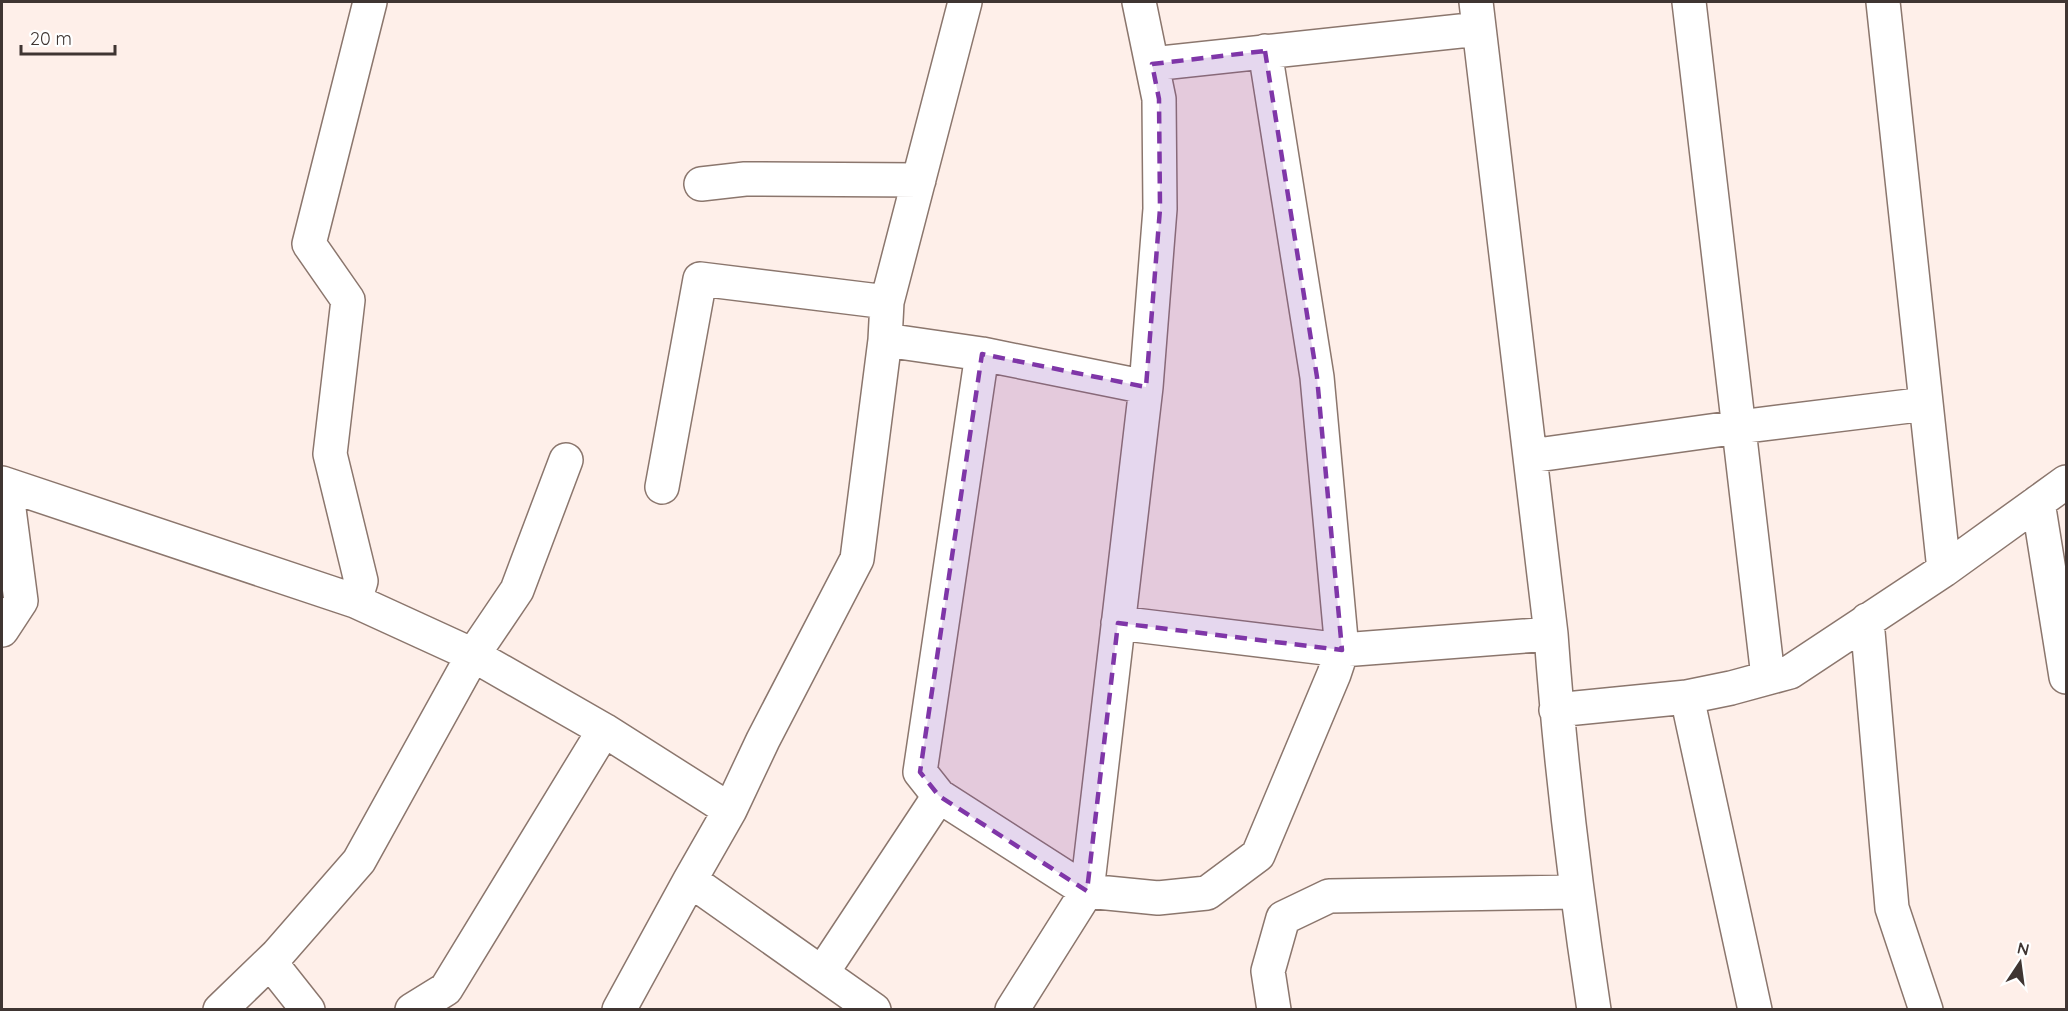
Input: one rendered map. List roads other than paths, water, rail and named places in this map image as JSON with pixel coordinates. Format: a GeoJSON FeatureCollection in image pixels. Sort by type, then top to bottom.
{"type":"FeatureCollection","features":[{"type":"Feature","properties":{"kind":"street"},"geometry":{"type":"LineString","coordinates":[[355,601],[361,581],[330,454],[348,300],[309,244],[370,2]]}},
{"type":"Feature","properties":{"kind":"street"},"geometry":{"type":"LineString","coordinates":[[620,1010],[730,810],[763,740],[857,560],[888,302],[965,2]]}},
{"type":"Feature","properties":{"kind":"street"},"geometry":{"type":"LineString","coordinates":[[1012,1010],[1087,891],[1146,387],[1160,209],[1159,99],[1139,2]]}},
{"type":"Feature","properties":{"kind":"street"},"geometry":{"type":"LineString","coordinates":[[1689,2],[1768,677]]}},
{"type":"Feature","properties":{"kind":"street"},"geometry":{"type":"LineString","coordinates":[[1883,2],[1944,570]]}},
{"type":"Feature","properties":{"kind":"street"},"geometry":{"type":"LineString","coordinates":[[1152,64],[1265,51],[1478,15],[1551,634],[1556,710],[1576,892],[1594,1010]]}},
{"type":"Feature","properties":{"kind":"street"},"geometry":{"type":"LineString","coordinates":[[982,354],[920,772],[939,796],[1087,891],[1158,898],[1207,893],[1258,855],[1342,651],[1317,377],[1265,51]]}},
{"type":"Feature","properties":{"kind":"street"},"geometry":{"type":"LineString","coordinates":[[701,184],[744,179],[919,180]]}},
{"type":"Feature","properties":{"kind":"street"},"geometry":{"type":"LineString","coordinates":[[662,487],[700,279],[888,302]]}},
{"type":"Feature","properties":{"kind":"street"},"geometry":{"type":"LineString","coordinates":[[885,340],[982,354],[1146,387]]}},
{"type":"Feature","properties":{"kind":"street"},"geometry":{"type":"LineString","coordinates":[[1530,456],[1926,404]]}},
{"type":"Feature","properties":{"kind":"street"},"geometry":{"type":"LineString","coordinates":[[220,1010],[270,962],[359,861],[473,655],[517,590],[566,460]]}},
{"type":"Feature","properties":{"kind":"street"},"geometry":{"type":"LineString","coordinates":[[1556,710],[1687,697],[1790,672],[1944,570],[2067,482]]}},
{"type":"Feature","properties":{"kind":"street"},"geometry":{"type":"LineString","coordinates":[[2,630],[21,601],[4,485],[355,601],[473,655],[604,730],[730,810]]}},
{"type":"Feature","properties":{"kind":"street"},"geometry":{"type":"LineString","coordinates":[[2038,502],[2067,677]]}},
{"type":"Feature","properties":{"kind":"street"},"geometry":{"type":"LineString","coordinates":[[1867,620],[1892,908],[1926,1010]]}},
{"type":"Feature","properties":{"kind":"street"},"geometry":{"type":"LineString","coordinates":[[1118,623],[1342,651],[1551,634]]}},
{"type":"Feature","properties":{"kind":"street"},"geometry":{"type":"LineString","coordinates":[[1687,697],[1755,1010]]}},
{"type":"Feature","properties":{"kind":"street"},"geometry":{"type":"LineString","coordinates":[[412,1010],[446,989],[604,730]]}},
{"type":"Feature","properties":{"kind":"street"},"geometry":{"type":"LineString","coordinates":[[822,973],[939,796]]}},
{"type":"Feature","properties":{"kind":"street"},"geometry":{"type":"LineString","coordinates":[[690,880],[874,1010]]}},
{"type":"Feature","properties":{"kind":"street"},"geometry":{"type":"LineString","coordinates":[[1274,1010],[1268,971],[1283,918],[1329,896],[1576,892]]}},
{"type":"Feature","properties":{"kind":"street"},"geometry":{"type":"LineString","coordinates":[[270,962],[308,1010]]}}]}
